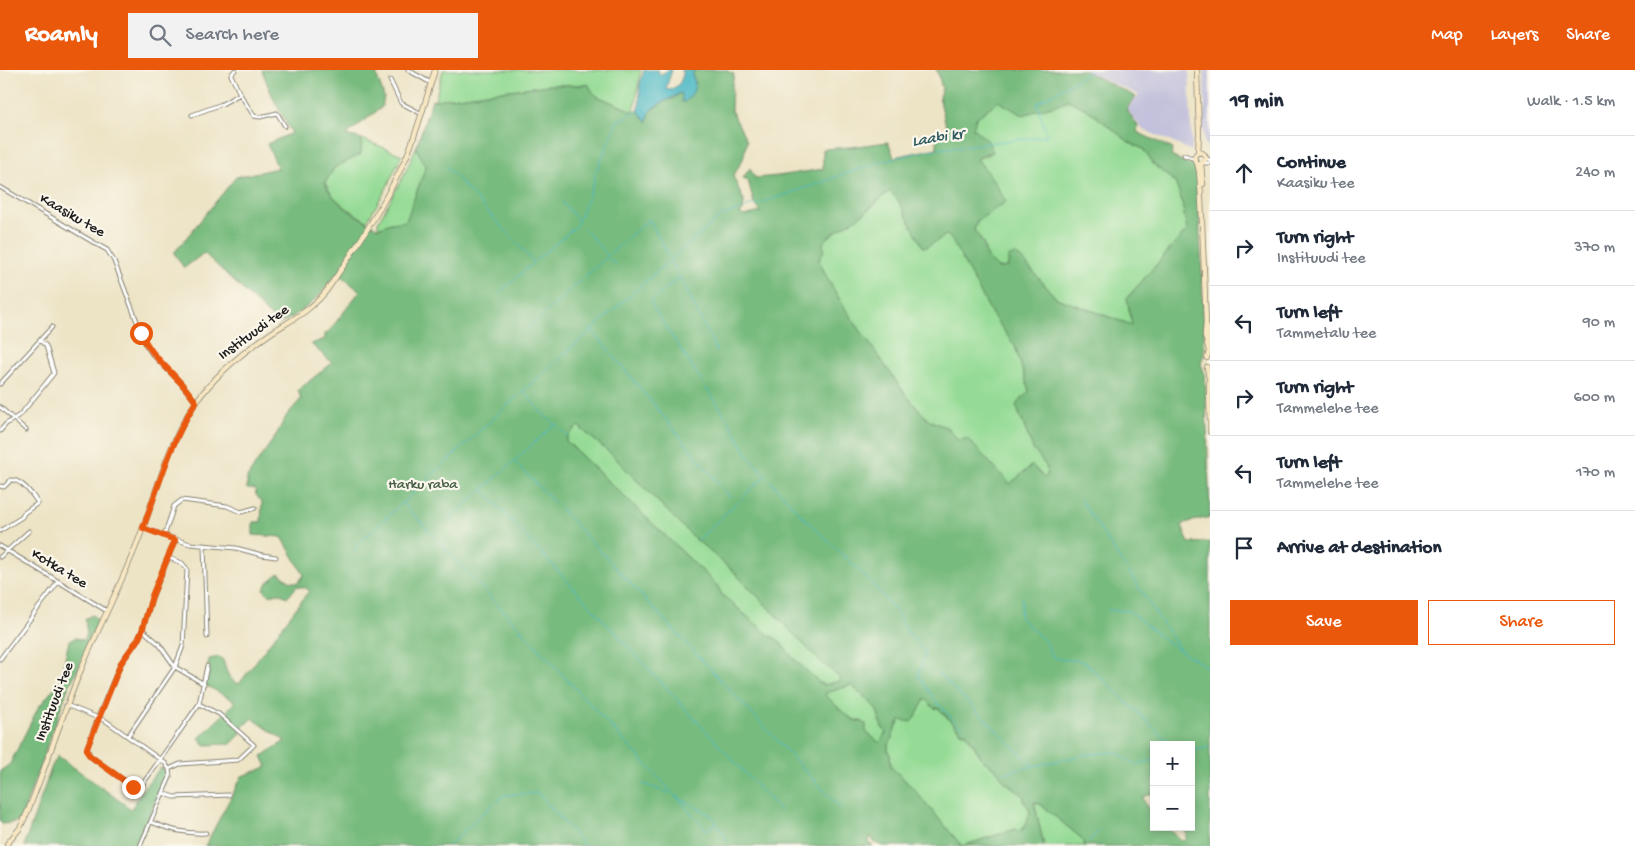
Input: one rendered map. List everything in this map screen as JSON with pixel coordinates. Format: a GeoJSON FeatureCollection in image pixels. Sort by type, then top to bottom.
{"type":"FeatureCollection","features":[{"type":"Feature","properties":{"kind":"street"},"geometry":{"type":"LineString","coordinates":[[234,70],[231,75],[232,78],[254,116],[260,117],[277,113],[285,126]]}},
{"type":"Feature","properties":{"kind":"street"},"geometry":{"type":"LineString","coordinates":[[408,70],[431,83]]}},
{"type":"Feature","properties":{"kind":"street","name":"Instituudi tee"},"geometry":{"type":"LineString","coordinates":[[5,844],[15,835],[27,813],[66,705],[143,528],[184,421],[196,402],[223,370],[238,357],[307,310],[324,295],[375,217],[392,186],[409,150],[435,70]]}},
{"type":"Feature","properties":{"kind":"street"},"geometry":{"type":"LineString","coordinates":[[1199,70],[1200,153],[1209,160]]}},
{"type":"Feature","properties":{"kind":"street"},"geometry":{"type":"LineString","coordinates":[[390,80],[401,103],[422,114]]}},
{"type":"Feature","properties":{"kind":"street"},"geometry":{"type":"LineString","coordinates":[[192,116],[222,104],[240,94]]}},
{"type":"Feature","properties":{"kind":"street"},"geometry":{"type":"LineString","coordinates":[[1200,153],[1195,157],[1199,162],[1203,179],[1201,196],[1205,336],[1209,351],[1208,357],[1204,362],[1208,367],[1209,378],[1210,432]]}},
{"type":"Feature","properties":{"kind":"street"},"geometry":{"type":"LineString","coordinates":[[1184,155],[1199,162],[1209,160]]}},
{"type":"Feature","properties":{"kind":"street","name":"Kaasiku tee"},"geometry":{"type":"LineString","coordinates":[[0,187],[110,253],[132,304],[146,345],[196,402]]}},
{"type":"Feature","properties":{"kind":"street"},"geometry":{"type":"LineString","coordinates":[[1206,322],[1210,343]]}},
{"type":"Feature","properties":{"kind":"street"},"geometry":{"type":"LineString","coordinates":[[0,384],[52,327]]}},
{"type":"Feature","properties":{"kind":"street"},"geometry":{"type":"LineString","coordinates":[[0,431],[21,414],[54,373],[46,346],[40,340]]}},
{"type":"Feature","properties":{"kind":"street"},"geometry":{"type":"LineString","coordinates":[[0,407],[26,430]]}},
{"type":"Feature","properties":{"kind":"street"},"geometry":{"type":"LineString","coordinates":[[0,531],[38,503],[28,490],[15,480],[11,480],[2,486]]}},
{"type":"Feature","properties":{"kind":"street"},"geometry":{"type":"LineString","coordinates":[[164,536],[174,506],[182,500],[227,506],[240,512],[255,508]]}},
{"type":"Feature","properties":{"kind":"street"},"geometry":{"type":"LineString","coordinates":[[143,528],[190,544],[236,548],[276,557]]}},
{"type":"Feature","properties":{"kind":"street"},"geometry":{"type":"LineString","coordinates":[[0,557],[30,531]]}},
{"type":"Feature","properties":{"kind":"street"},"geometry":{"type":"LineString","coordinates":[[175,540],[152,596],[143,630],[121,663],[87,752],[133,787],[137,788],[142,785],[199,704],[207,666]]}},
{"type":"Feature","properties":{"kind":"street","name":"Kotka tee"},"geometry":{"type":"LineString","coordinates":[[0,546],[107,611]]}},
{"type":"Feature","properties":{"kind":"street"},"geometry":{"type":"LineString","coordinates":[[204,546],[207,637]]}},
{"type":"Feature","properties":{"kind":"street"},"geometry":{"type":"LineString","coordinates":[[128,736],[175,667],[183,646],[187,569],[182,563],[169,558]]}},
{"type":"Feature","properties":{"kind":"street"},"geometry":{"type":"LineString","coordinates":[[0,659],[58,582]]}},
{"type":"Feature","properties":{"kind":"street"},"geometry":{"type":"LineString","coordinates":[[143,630],[158,644],[175,667],[204,684]]}},
{"type":"Feature","properties":{"kind":"street"},"geometry":{"type":"LineString","coordinates":[[169,769],[180,764],[238,760],[254,745],[218,714],[199,704]]}},
{"type":"Feature","properties":{"kind":"street"},"geometry":{"type":"LineString","coordinates":[[66,705],[106,721],[160,759],[169,769],[170,777],[140,846]]}},
{"type":"Feature","properties":{"kind":"street"},"geometry":{"type":"LineString","coordinates":[[163,793],[174,797],[229,795]]}},
{"type":"Feature","properties":{"kind":"street"},"geometry":{"type":"LineString","coordinates":[[151,822],[188,834],[206,833]]}},
{"type":"Feature","properties":{"kind":"shaded area"},"geometry":{"type":"Polygon","coordinates":[[[1083,70],[1189,70],[1192,151],[1142,129],[1127,109],[1139,95],[1083,70]]]}},
{"type":"Feature","properties":{"kind":"shaded area"},"geometry":{"type":"Polygon","coordinates":[[[1204,70],[1210,70],[1210,151],[1204,142],[1202,115],[1205,116],[1204,70]]]}},
{"type":"Feature","properties":{"kind":"green space","name":"Harku raba"},"geometry":{"type":"Polygon","coordinates":[[[262,70],[375,70],[384,97],[382,107],[346,135],[362,139],[361,154],[334,168],[325,183],[340,204],[378,228],[391,223],[406,221],[426,166],[416,148],[432,100],[548,85],[588,84],[597,96],[634,112],[639,110],[639,112],[652,110],[665,100],[672,99],[680,93],[682,94],[695,70],[725,70],[734,74],[731,110],[747,141],[743,159],[733,176],[744,201],[743,211],[740,213],[743,216],[761,212],[754,203],[748,180],[743,178],[750,168],[755,178],[823,169],[823,149],[888,142],[894,157],[937,148],[937,136],[946,134],[947,130],[939,96],[942,89],[936,70],[1083,70],[1136,97],[1126,109],[1138,126],[1137,132],[1173,149],[1171,156],[1191,165],[1192,160],[1197,167],[1204,321],[1204,353],[1201,364],[1205,374],[1210,517],[1184,523],[1182,526],[1189,543],[1210,542],[1210,846],[1085,846],[1080,837],[1040,804],[1034,802],[1044,846],[962,846],[883,846],[875,843],[870,836],[869,843],[873,846],[205,846],[242,776],[267,767],[262,756],[285,741],[252,718],[241,729],[240,735],[231,744],[205,745],[199,738],[235,701],[205,685],[209,659],[219,657],[223,660],[230,677],[239,684],[309,591],[306,588],[297,586],[288,597],[278,593],[269,595],[264,590],[266,584],[279,573],[289,581],[298,583],[304,575],[282,537],[253,535],[253,522],[261,522],[262,502],[256,495],[255,489],[247,489],[247,478],[275,437],[287,415],[301,399],[298,390],[332,363],[311,344],[325,339],[325,334],[360,291],[337,273],[311,303],[279,324],[204,253],[184,268],[174,253],[236,177],[278,168],[267,144],[292,133],[262,70]],[[1068,100],[1023,115],[998,101],[976,118],[973,128],[988,141],[993,152],[977,159],[994,181],[1006,202],[977,221],[974,230],[983,243],[986,256],[998,268],[1008,267],[1008,257],[1015,254],[1022,259],[1056,298],[1132,325],[1127,298],[1187,230],[1181,198],[1175,182],[1154,165],[1143,149],[1129,142],[1088,110],[1068,100]],[[890,191],[863,214],[823,242],[824,250],[819,260],[827,278],[846,310],[906,395],[928,420],[948,428],[959,441],[967,438],[1010,484],[1032,465],[1044,478],[1047,476],[1046,466],[1033,449],[1016,405],[1029,391],[1015,346],[992,314],[950,237],[946,235],[927,247],[923,247],[898,200],[890,191]],[[578,426],[568,436],[566,441],[717,585],[722,595],[770,636],[778,640],[792,657],[820,683],[824,685],[840,681],[840,678],[818,659],[733,571],[692,536],[611,454],[578,426]],[[851,685],[826,693],[825,695],[854,720],[866,724],[866,732],[880,743],[886,732],[882,727],[877,711],[851,685]],[[925,699],[911,722],[900,720],[888,745],[891,766],[911,786],[962,846],[1016,829],[1018,832],[1024,828],[1030,814],[1029,808],[1024,802],[1024,796],[1004,781],[996,769],[983,760],[966,732],[963,733],[938,708],[934,708],[925,699]]]}},
{"type":"Feature","properties":{"kind":"green space"},"geometry":{"type":"Polygon","coordinates":[[[443,70],[641,70],[634,112],[597,96],[588,84],[548,85],[435,100],[443,70]]]}},
{"type":"Feature","properties":{"kind":"green space"},"geometry":{"type":"Polygon","coordinates":[[[1068,100],[1088,110],[1129,142],[1143,149],[1154,165],[1175,182],[1181,198],[1187,230],[1127,298],[1132,325],[1056,298],[1022,259],[1009,257],[1008,267],[998,268],[986,256],[983,243],[974,230],[994,181],[977,159],[993,152],[973,128],[976,118],[998,101],[1023,115],[1068,100]]]}},
{"type":"Feature","properties":{"kind":"green space"},"geometry":{"type":"Polygon","coordinates":[[[362,139],[402,155],[385,191],[367,221],[337,200],[325,183],[334,168],[361,154],[362,139]]]}},
{"type":"Feature","properties":{"kind":"green space"},"geometry":{"type":"Polygon","coordinates":[[[416,148],[426,166],[406,222],[391,223],[378,228],[378,222],[403,177],[416,148]]]}},
{"type":"Feature","properties":{"kind":"green space"},"geometry":{"type":"Polygon","coordinates":[[[890,191],[898,200],[927,247],[946,235],[950,236],[992,314],[1015,346],[1029,391],[1018,411],[1033,449],[1046,466],[1048,476],[1044,478],[1032,465],[1010,484],[967,439],[959,441],[948,428],[928,420],[906,395],[846,310],[827,278],[819,260],[824,250],[823,242],[858,218],[890,191]]]}},
{"type":"Feature","properties":{"kind":"green space"},"geometry":{"type":"Polygon","coordinates":[[[578,426],[611,454],[692,536],[733,571],[818,659],[840,678],[840,681],[824,685],[820,683],[792,657],[778,640],[770,636],[722,595],[717,585],[566,441],[568,436],[578,426]]]}},
{"type":"Feature","properties":{"kind":"green space"},"geometry":{"type":"Polygon","coordinates":[[[92,615],[98,622],[68,688],[23,813],[18,822],[2,824],[0,822],[0,771],[10,764],[38,708],[60,681],[69,641],[75,638],[84,640],[87,634],[85,619],[92,615]]]}},
{"type":"Feature","properties":{"kind":"green space"},"geometry":{"type":"Polygon","coordinates":[[[851,685],[877,711],[883,729],[886,732],[880,744],[866,732],[862,721],[847,715],[825,695],[826,693],[851,685]]]}},
{"type":"Feature","properties":{"kind":"green space"},"geometry":{"type":"Polygon","coordinates":[[[925,699],[934,708],[938,708],[962,733],[965,732],[983,760],[996,769],[1004,781],[1024,796],[1024,802],[1029,808],[1030,815],[1024,828],[1018,832],[1015,829],[962,846],[911,786],[893,769],[888,745],[893,738],[894,731],[901,719],[906,721],[915,718],[925,699]]]}},
{"type":"Feature","properties":{"kind":"green space"},"geometry":{"type":"Polygon","coordinates":[[[58,756],[131,809],[144,788],[160,768],[163,768],[165,778],[137,846],[24,846],[52,766],[58,756]]]}},
{"type":"Feature","properties":{"kind":"green space"},"geometry":{"type":"Polygon","coordinates":[[[1034,801],[1080,837],[1085,846],[1044,846],[1034,801]]]}},
{"type":"Feature","properties":{"kind":"water"},"geometry":{"type":"Polygon","coordinates":[[[644,70],[658,70],[660,75],[668,70],[672,70],[666,88],[668,90],[674,88],[682,79],[683,73],[680,70],[695,70],[692,74],[695,83],[694,90],[685,102],[682,102],[682,94],[680,93],[654,108],[650,111],[647,122],[639,112],[640,84],[644,70]]]}},
{"type":"Feature","properties":{"kind":"waterway","name":"Laabi kr"},"geometry":{"type":"LineString","coordinates":[[745,208],[753,204],[757,206],[883,161],[929,150],[1047,136],[1037,103],[1090,70]]}},
{"type":"Feature","properties":{"kind":"waterway"},"geometry":{"type":"LineString","coordinates":[[629,115],[639,110]]}},
{"type":"Feature","properties":{"kind":"waterway"},"geometry":{"type":"LineString","coordinates":[[596,172],[618,120],[627,117]]}},
{"type":"Feature","properties":{"kind":"waterway"},"geometry":{"type":"LineString","coordinates":[[446,166],[533,261],[498,294]]}},
{"type":"Feature","properties":{"kind":"waterway"},"geometry":{"type":"LineString","coordinates":[[580,217],[595,179],[594,175]]}},
{"type":"Feature","properties":{"kind":"waterway"},"geometry":{"type":"LineString","coordinates":[[562,202],[578,220]]}},
{"type":"Feature","properties":{"kind":"waterway"},"geometry":{"type":"LineString","coordinates":[[353,553],[358,544],[523,391],[671,259],[721,216],[742,209]]}},
{"type":"Feature","properties":{"kind":"waterway"},"geometry":{"type":"LineString","coordinates":[[536,259],[576,226],[579,219]]}},
{"type":"Feature","properties":{"kind":"waterway"},"geometry":{"type":"LineString","coordinates":[[610,254],[649,219],[669,256]]}},
{"type":"Feature","properties":{"kind":"waterway"},"geometry":{"type":"LineString","coordinates":[[529,327],[608,256],[583,227]]}},
{"type":"Feature","properties":{"kind":"waterway"},"geometry":{"type":"LineString","coordinates":[[609,259],[617,265]]}},
{"type":"Feature","properties":{"kind":"waterway"},"geometry":{"type":"LineString","coordinates":[[671,260],[676,271]]}},
{"type":"Feature","properties":{"kind":"waterway"},"geometry":{"type":"LineString","coordinates":[[677,274],[680,277],[651,301],[651,304],[729,422],[749,457],[799,513],[874,585],[898,614],[905,629],[926,653],[918,675],[938,704],[963,729]]}},
{"type":"Feature","properties":{"kind":"waterway"},"geometry":{"type":"LineString","coordinates":[[680,277],[717,352]]}},
{"type":"Feature","properties":{"kind":"waterway"},"geometry":{"type":"LineString","coordinates":[[592,330],[730,497]]}},
{"type":"Feature","properties":{"kind":"waterway"},"geometry":{"type":"LineString","coordinates":[[523,391],[541,412],[568,436]]}},
{"type":"Feature","properties":{"kind":"waterway"},"geometry":{"type":"LineString","coordinates":[[449,520],[555,424]]}},
{"type":"Feature","properties":{"kind":"waterway"},"geometry":{"type":"LineString","coordinates":[[515,462],[840,808]]}},
{"type":"Feature","properties":{"kind":"waterway"},"geometry":{"type":"LineString","coordinates":[[741,499],[766,475]]}},
{"type":"Feature","properties":{"kind":"waterway"},"geometry":{"type":"LineString","coordinates":[[483,490],[780,811]]}},
{"type":"Feature","properties":{"kind":"waterway"},"geometry":{"type":"LineString","coordinates":[[1080,499],[1126,568]]}},
{"type":"Feature","properties":{"kind":"waterway"},"geometry":{"type":"LineString","coordinates":[[698,540],[738,501]]}},
{"type":"Feature","properties":{"kind":"waterway"},"geometry":{"type":"LineString","coordinates":[[403,503],[707,830],[717,823]]}},
{"type":"Feature","properties":{"kind":"waterway"},"geometry":{"type":"LineString","coordinates":[[1128,571],[1180,650]]}},
{"type":"Feature","properties":{"kind":"waterway"},"geometry":{"type":"LineString","coordinates":[[1022,598],[1020,618],[1045,641],[1052,656],[1086,663],[1168,741]]}},
{"type":"Feature","properties":{"kind":"waterway"},"geometry":{"type":"LineString","coordinates":[[1108,610],[1129,611],[1168,643],[1210,669]]}},
{"type":"Feature","properties":{"kind":"waterway"},"geometry":{"type":"LineString","coordinates":[[937,672],[1033,766]]}},
{"type":"Feature","properties":{"kind":"waterway"},"geometry":{"type":"LineString","coordinates":[[1195,750],[1210,747]]}},
{"type":"Feature","properties":{"kind":"waterway"},"geometry":{"type":"LineString","coordinates":[[1082,755],[1116,752],[1135,764]]}},
{"type":"Feature","properties":{"kind":"waterway"},"geometry":{"type":"LineString","coordinates":[[1024,768],[1079,756]]}},
{"type":"Feature","properties":{"kind":"waterway"},"geometry":{"type":"LineString","coordinates":[[1138,764],[1150,761]]}},
{"type":"Feature","properties":{"kind":"waterway"},"geometry":{"type":"LineString","coordinates":[[1004,773],[1021,769]]}},
{"type":"Feature","properties":{"kind":"waterway"},"geometry":{"type":"LineString","coordinates":[[643,784],[669,793]]}},
{"type":"Feature","properties":{"kind":"waterway"},"geometry":{"type":"LineString","coordinates":[[497,801],[504,795],[538,793],[585,846]]}},
{"type":"Feature","properties":{"kind":"waterway"},"geometry":{"type":"LineString","coordinates":[[676,796],[712,816],[717,822]]}},
{"type":"Feature","properties":{"kind":"waterway"},"geometry":{"type":"LineString","coordinates":[[448,846],[493,804]]}},
{"type":"Feature","properties":{"kind":"waterway"},"geometry":{"type":"LineString","coordinates":[[718,825],[728,842]]}},
{"type":"Feature","properties":{"kind":"waterway"},"geometry":{"type":"LineString","coordinates":[[1088,842],[1100,830]]}},
{"type":"Feature","properties":{"kind":"route"},"geometry":{"type":"LineString","coordinates":[[133,787],[90,756],[87,748],[121,663],[142,631],[152,596],[175,540],[143,528],[172,449],[188,414],[196,402],[179,381],[152,354],[141,333]]}}]}
